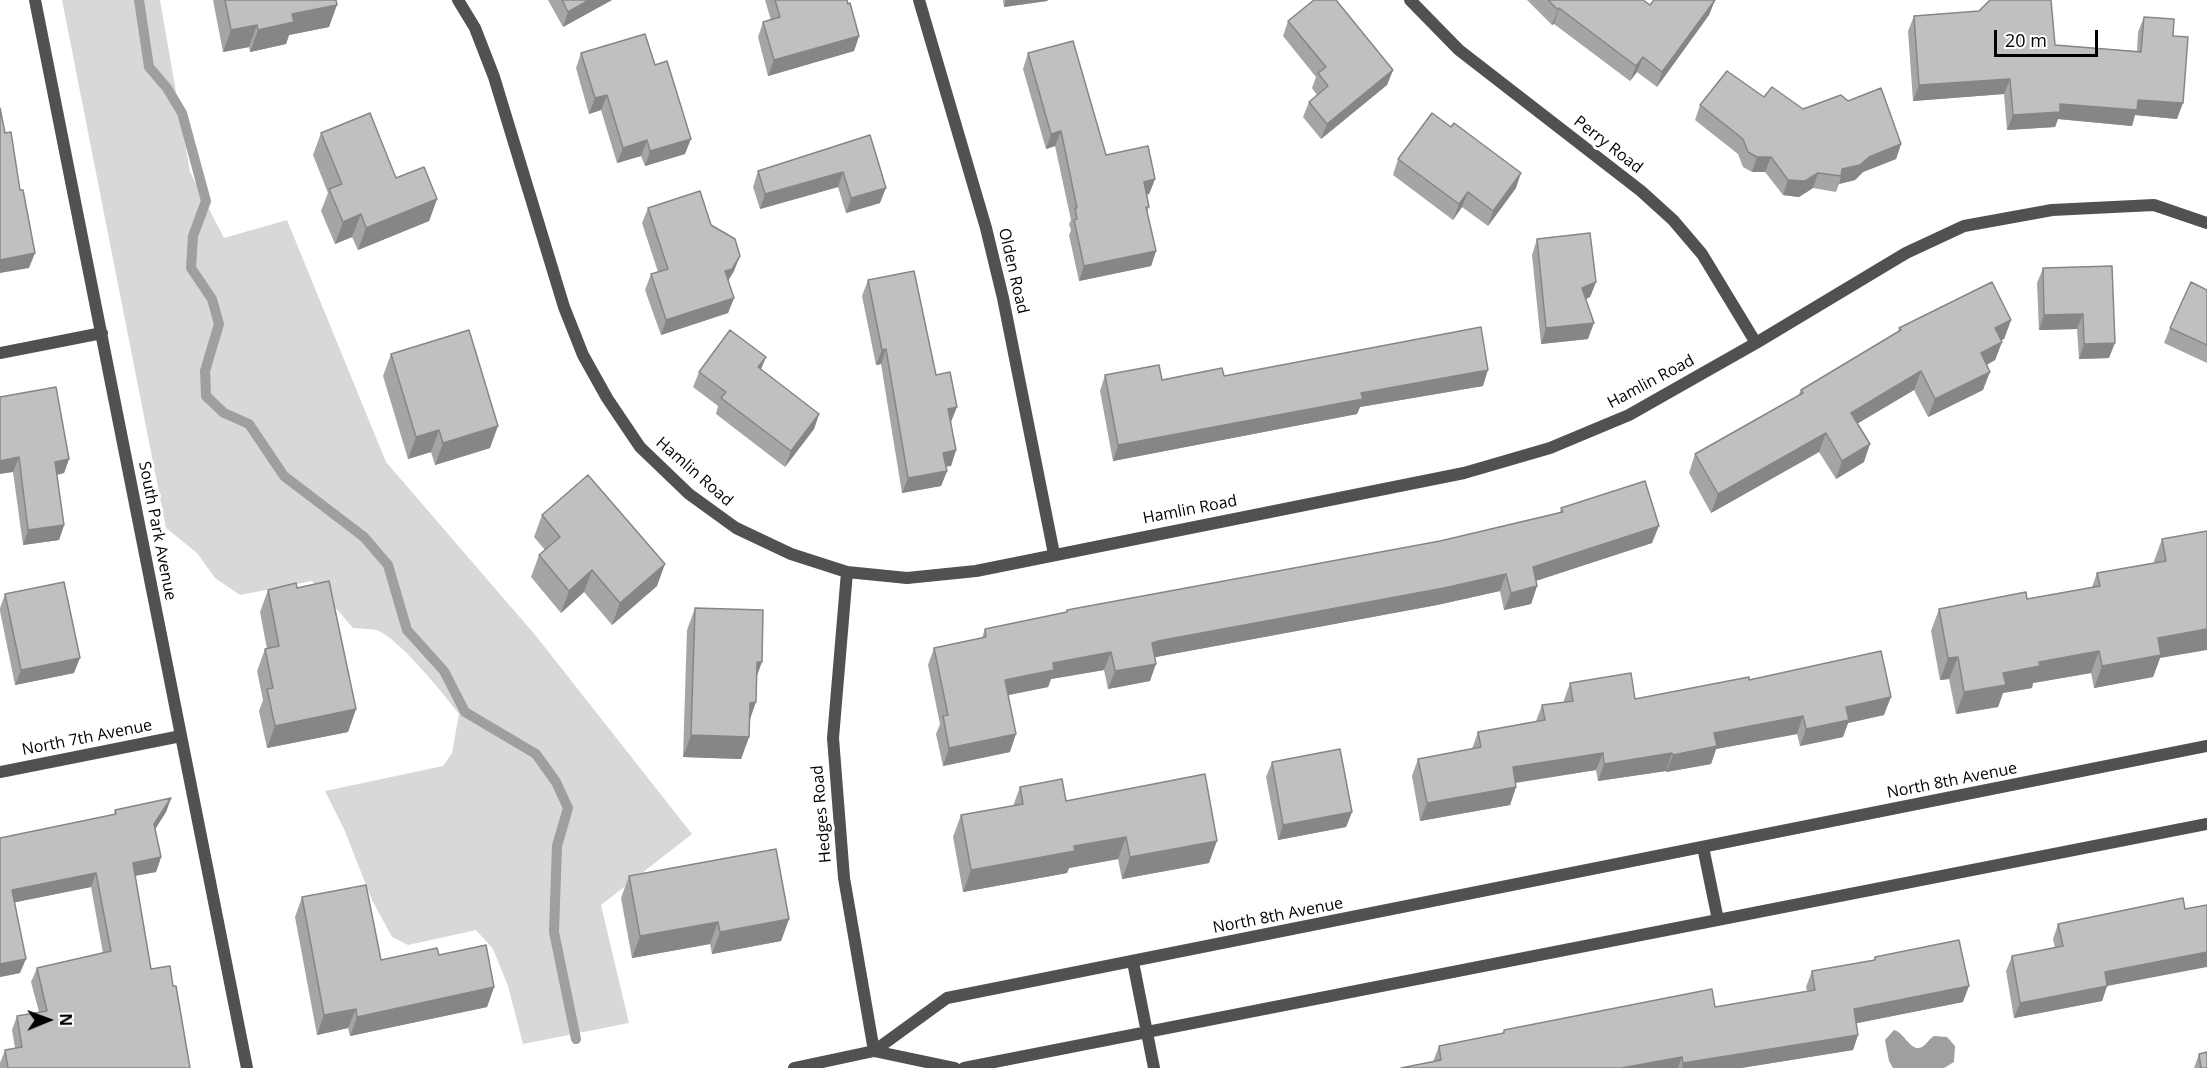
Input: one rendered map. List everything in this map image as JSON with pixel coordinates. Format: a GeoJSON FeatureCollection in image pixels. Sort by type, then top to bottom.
{"type":"FeatureCollection","features":[{"type":"Feature","properties":{"kind":"street","name":"South Park Avenue"},"geometry":{"type":"LineString","coordinates":[[35,0],[247,1068]]}},
{"type":"Feature","properties":{"kind":"street","name":"Hamlin Road"},"geometry":{"type":"LineString","coordinates":[[458,0],[476,28],[494,77],[564,307],[583,355],[607,398],[640,447],[689,494],[736,528],[791,554],[847,572],[908,578],[976,571],[1464,472],[1550,448],[1629,415],[1756,343],[1906,253],[1964,226],[2052,210],[2154,205],[2207,223]]}},
{"type":"Feature","properties":{"kind":"street","name":"Olden Road"},"geometry":{"type":"LineString","coordinates":[[919,0],[986,228],[1003,298],[1054,554]]}},
{"type":"Feature","properties":{"kind":"street","name":"Perry Road"},"geometry":{"type":"LineString","coordinates":[[1410,0],[1459,50],[1641,191],[1673,220],[1702,254],[1756,343]]}},
{"type":"Feature","properties":{"kind":"street"},"geometry":{"type":"LineString","coordinates":[[0,353],[102,333]]}},
{"type":"Feature","properties":{"kind":"street","name":"Hedges Road"},"geometry":{"type":"LineString","coordinates":[[847,572],[833,738],[844,878],[874,1051]]}},
{"type":"Feature","properties":{"kind":"street","name":"North 7th Avenue"},"geometry":{"type":"LineString","coordinates":[[0,772],[181,736]]}},
{"type":"Feature","properties":{"kind":"street","name":"North 8th Avenue"},"geometry":{"type":"LineString","coordinates":[[794,1068],[874,1051],[947,998],[2207,746]]}},
{"type":"Feature","properties":{"kind":"street"},"geometry":{"type":"LineString","coordinates":[[964,1068],[2207,824]]}},
{"type":"Feature","properties":{"kind":"street"},"geometry":{"type":"LineString","coordinates":[[1703,847],[1718,920]]}},
{"type":"Feature","properties":{"kind":"street"},"geometry":{"type":"LineString","coordinates":[[1133,962],[1154,1068]]}},
{"type":"Feature","properties":{"kind":"street","name":"North 8th Avenue"},"geometry":{"type":"LineString","coordinates":[[874,1051],[954,1068]]}},
{"type":"Feature","properties":{"kind":"shaded area"},"geometry":{"type":"Polygon","coordinates":[[[62,0],[160,0],[190,172],[224,238],[287,220],[386,462],[536,636],[692,834],[601,905],[629,1023],[523,1044],[508,986],[493,949],[476,930],[408,945],[392,937],[372,900],[344,829],[325,791],[443,766],[452,753],[459,714],[401,648],[381,632],[353,628],[312,581],[240,595],[215,578],[197,553],[166,528],[62,0]]]}},
{"type":"Feature","properties":{"kind":"shaded area"},"geometry":{"type":"Polygon","coordinates":[[[1894,1030],[1918,1048],[1924,1046],[1934,1036],[1947,1037],[1955,1046],[1954,1062],[1944,1068],[1893,1068],[1889,1061],[1885,1040],[1894,1030]]]}},
{"type":"Feature","properties":{"kind":"building"},"geometry":{"type":"Polygon","coordinates":[[[225,0],[336,0],[337,5],[292,14],[294,22],[258,30],[257,25],[231,30],[225,0]]]}},
{"type":"Feature","properties":{"kind":"building"},"geometry":{"type":"Polygon","coordinates":[[[562,0],[589,0],[568,12],[562,0]]]}},
{"type":"Feature","properties":{"kind":"building"},"geometry":{"type":"Polygon","coordinates":[[[775,0],[847,0],[848,4],[850,3],[859,36],[774,60],[763,22],[780,17],[775,0]]]}},
{"type":"Feature","properties":{"kind":"building"},"geometry":{"type":"Polygon","coordinates":[[[1314,0],[1336,0],[1393,70],[1327,124],[1309,102],[1328,86],[1318,73],[1326,67],[1288,21],[1314,0]]]}},
{"type":"Feature","properties":{"kind":"building"},"geometry":{"type":"Polygon","coordinates":[[[1548,0],[1643,0],[1650,5],[1654,0],[1715,0],[1662,72],[1643,57],[1636,66],[1559,8],[1558,10],[1548,0]]]}},
{"type":"Feature","properties":{"kind":"building"},"geometry":{"type":"Polygon","coordinates":[[[1990,0],[2051,0],[2055,45],[2141,52],[2144,17],[2174,19],[2173,36],[2188,37],[2183,103],[2138,100],[2137,110],[2060,104],[2060,112],[2013,115],[2010,79],[1919,85],[1914,16],[1979,11],[1990,0]]]}},
{"type":"Feature","properties":{"kind":"building"},"geometry":{"type":"Polygon","coordinates":[[[645,34],[655,65],[667,61],[691,139],[650,151],[647,140],[623,148],[607,95],[595,98],[581,53],[645,34]]]}},
{"type":"Feature","properties":{"kind":"building"},"geometry":{"type":"Polygon","coordinates":[[[1073,41],[1106,155],[1148,146],[1155,179],[1144,182],[1149,207],[1146,207],[1156,251],[1084,266],[1074,220],[1077,219],[1075,208],[1077,208],[1061,131],[1051,134],[1028,53],[1073,41]]]}},
{"type":"Feature","properties":{"kind":"building"},"geometry":{"type":"Polygon","coordinates":[[[1727,71],[1764,97],[1772,87],[1803,109],[1841,95],[1848,101],[1881,88],[1901,144],[1869,157],[1860,165],[1842,169],[1841,176],[1818,173],[1805,181],[1788,180],[1771,157],[1757,157],[1748,152],[1743,139],[1700,105],[1727,71]]]}},
{"type":"Feature","properties":{"kind":"building"},"geometry":{"type":"Polygon","coordinates":[[[0,108],[5,133],[11,132],[20,190],[23,190],[35,253],[0,260],[0,108]]]}},
{"type":"Feature","properties":{"kind":"building"},"geometry":{"type":"Polygon","coordinates":[[[370,113],[396,178],[424,167],[437,199],[366,228],[361,214],[343,222],[329,189],[342,184],[321,133],[370,113]]]}},
{"type":"Feature","properties":{"kind":"building"},"geometry":{"type":"Polygon","coordinates":[[[1432,113],[1451,127],[1454,123],[1521,173],[1493,211],[1468,192],[1459,204],[1398,159],[1432,113]]]}},
{"type":"Feature","properties":{"kind":"building"},"geometry":{"type":"Polygon","coordinates":[[[870,135],[886,188],[851,198],[843,172],[765,194],[758,171],[870,135]]]}},
{"type":"Feature","properties":{"kind":"building"},"geometry":{"type":"Polygon","coordinates":[[[700,191],[711,225],[735,239],[740,256],[732,269],[725,271],[734,298],[666,320],[651,274],[668,269],[648,208],[700,191]]]}},
{"type":"Feature","properties":{"kind":"building"},"geometry":{"type":"Polygon","coordinates":[[[1590,233],[1596,282],[1582,288],[1594,323],[1546,328],[1537,239],[1590,233]]]}},
{"type":"Feature","properties":{"kind":"building"},"geometry":{"type":"Polygon","coordinates":[[[2112,266],[2115,343],[2084,344],[2083,314],[2044,315],[2043,268],[2112,266]]]}},
{"type":"Feature","properties":{"kind":"building"},"geometry":{"type":"Polygon","coordinates":[[[914,271],[936,375],[950,372],[957,407],[948,409],[956,450],[943,453],[947,471],[908,478],[886,349],[882,350],[868,280],[914,271]]]}},
{"type":"Feature","properties":{"kind":"building"},"geometry":{"type":"Polygon","coordinates":[[[1992,282],[2011,320],[1995,328],[2002,342],[1981,353],[1990,372],[1935,399],[1921,371],[1851,413],[1870,444],[1842,461],[1826,433],[1718,494],[1695,454],[1803,393],[1801,390],[1901,330],[1899,328],[1992,282]]]}},
{"type":"Feature","properties":{"kind":"building"},"geometry":{"type":"Polygon","coordinates":[[[2191,282],[2207,290],[2207,345],[2170,328],[2191,282]]]}},
{"type":"Feature","properties":{"kind":"building"},"geometry":{"type":"Polygon","coordinates":[[[1481,327],[1488,370],[1361,393],[1363,399],[1118,445],[1105,375],[1159,365],[1162,380],[1222,368],[1224,376],[1481,327]]]}},
{"type":"Feature","properties":{"kind":"building"},"geometry":{"type":"Polygon","coordinates":[[[469,330],[498,426],[443,443],[439,430],[416,437],[391,354],[469,330]]]}},
{"type":"Feature","properties":{"kind":"building"},"geometry":{"type":"Polygon","coordinates":[[[730,330],[766,357],[758,367],[819,414],[791,451],[721,398],[726,392],[699,372],[730,330]]]}},
{"type":"Feature","properties":{"kind":"building"},"geometry":{"type":"Polygon","coordinates":[[[56,387],[69,459],[55,462],[64,525],[28,530],[19,457],[0,461],[0,397],[56,387]]]}},
{"type":"Feature","properties":{"kind":"building"},"geometry":{"type":"Polygon","coordinates":[[[588,475],[665,564],[620,603],[592,570],[569,591],[539,555],[560,537],[542,515],[588,475]]]}},
{"type":"Feature","properties":{"kind":"building"},"geometry":{"type":"Polygon","coordinates":[[[1645,481],[1659,526],[1533,567],[1537,586],[1511,593],[1506,574],[1444,588],[1158,641],[1152,643],[1156,664],[1115,671],[1111,652],[1053,663],[1054,670],[1005,680],[1016,734],[949,748],[943,716],[948,715],[934,648],[986,637],[985,629],[1067,612],[1067,610],[1440,541],[1563,512],[1561,508],[1645,481]]]}},
{"type":"Feature","properties":{"kind":"building"},"geometry":{"type":"Polygon","coordinates":[[[2207,531],[2207,629],[2158,638],[2161,655],[2102,666],[2099,651],[2039,662],[2040,666],[2003,673],[2006,685],[1964,692],[1958,657],[1948,658],[1939,609],[2026,592],[2027,599],[2100,586],[2097,573],[2166,561],[2162,539],[2207,531]]]}},
{"type":"Feature","properties":{"kind":"building"},"geometry":{"type":"Polygon","coordinates":[[[329,581],[356,709],[275,726],[267,689],[273,688],[265,649],[279,646],[268,590],[296,583],[297,588],[329,581]]]}},
{"type":"Feature","properties":{"kind":"building"},"geometry":{"type":"Polygon","coordinates":[[[64,582],[80,658],[21,670],[5,594],[64,582]]]}},
{"type":"Feature","properties":{"kind":"building"},"geometry":{"type":"Polygon","coordinates":[[[695,608],[763,610],[762,662],[757,662],[756,702],[750,703],[749,737],[691,735],[695,608]]]}},
{"type":"Feature","properties":{"kind":"building"},"geometry":{"type":"Polygon","coordinates":[[[1881,651],[1891,697],[1846,707],[1849,720],[1806,729],[1803,716],[1714,733],[1717,746],[1673,755],[1672,753],[1604,764],[1603,753],[1513,767],[1516,787],[1427,803],[1418,759],[1481,747],[1478,732],[1545,720],[1542,705],[1573,701],[1570,683],[1631,673],[1635,699],[1749,677],[1749,680],[1881,651]]]}},
{"type":"Feature","properties":{"kind":"building"},"geometry":{"type":"Polygon","coordinates":[[[1340,749],[1352,812],[1283,825],[1272,762],[1340,749]]]}},
{"type":"Feature","properties":{"kind":"building"},"geometry":{"type":"Polygon","coordinates":[[[1205,774],[1217,841],[1130,857],[1126,837],[1074,846],[1075,851],[971,870],[961,815],[1023,804],[1020,787],[1062,779],[1066,801],[1205,774]]]}},
{"type":"Feature","properties":{"kind":"building"},"geometry":{"type":"Polygon","coordinates":[[[171,798],[154,824],[161,857],[133,863],[151,969],[170,966],[173,986],[176,986],[190,1068],[8,1068],[5,1050],[22,1047],[17,1016],[47,1011],[37,968],[111,951],[96,873],[12,890],[26,959],[0,964],[0,838],[116,814],[115,810],[171,798]]]}},
{"type":"Feature","properties":{"kind":"building"},"geometry":{"type":"Polygon","coordinates":[[[776,849],[789,919],[720,932],[718,922],[640,936],[629,876],[776,849]]]}},
{"type":"Feature","properties":{"kind":"building"},"geometry":{"type":"Polygon","coordinates":[[[366,885],[381,960],[437,948],[439,955],[486,945],[494,987],[357,1017],[356,1009],[324,1015],[302,897],[366,885]]]}},
{"type":"Feature","properties":{"kind":"building"},"geometry":{"type":"Polygon","coordinates":[[[2183,898],[2185,909],[2207,905],[2207,952],[2105,972],[2107,986],[2020,1003],[2012,956],[2063,946],[2058,924],[2183,898]]]}},
{"type":"Feature","properties":{"kind":"building"},"geometry":{"type":"Polygon","coordinates":[[[1959,940],[1969,986],[1854,1009],[1858,1035],[1683,1063],[1682,1057],[1621,1068],[1401,1068],[1441,1060],[1439,1046],[1504,1033],[1504,1030],[1712,989],[1715,1007],[1815,990],[1812,971],[1875,960],[1875,957],[1959,940]]]}},
{"type":"Feature","properties":{"kind":"building"},"geometry":{"type":"Polygon","coordinates":[[[2207,1052],[2207,1068],[2201,1068],[2199,1054],[2207,1052]]]}},
{"type":"Feature","properties":{"kind":"waterway"},"geometry":{"type":"LineString","coordinates":[[139,0],[149,67],[167,88],[182,113],[206,201],[193,236],[191,268],[212,299],[219,324],[205,371],[206,396],[224,413],[249,424],[284,476],[364,537],[388,565],[407,630],[444,671],[465,712],[536,754],[556,782],[568,808],[557,846],[554,932],[576,1039]]}}]}
